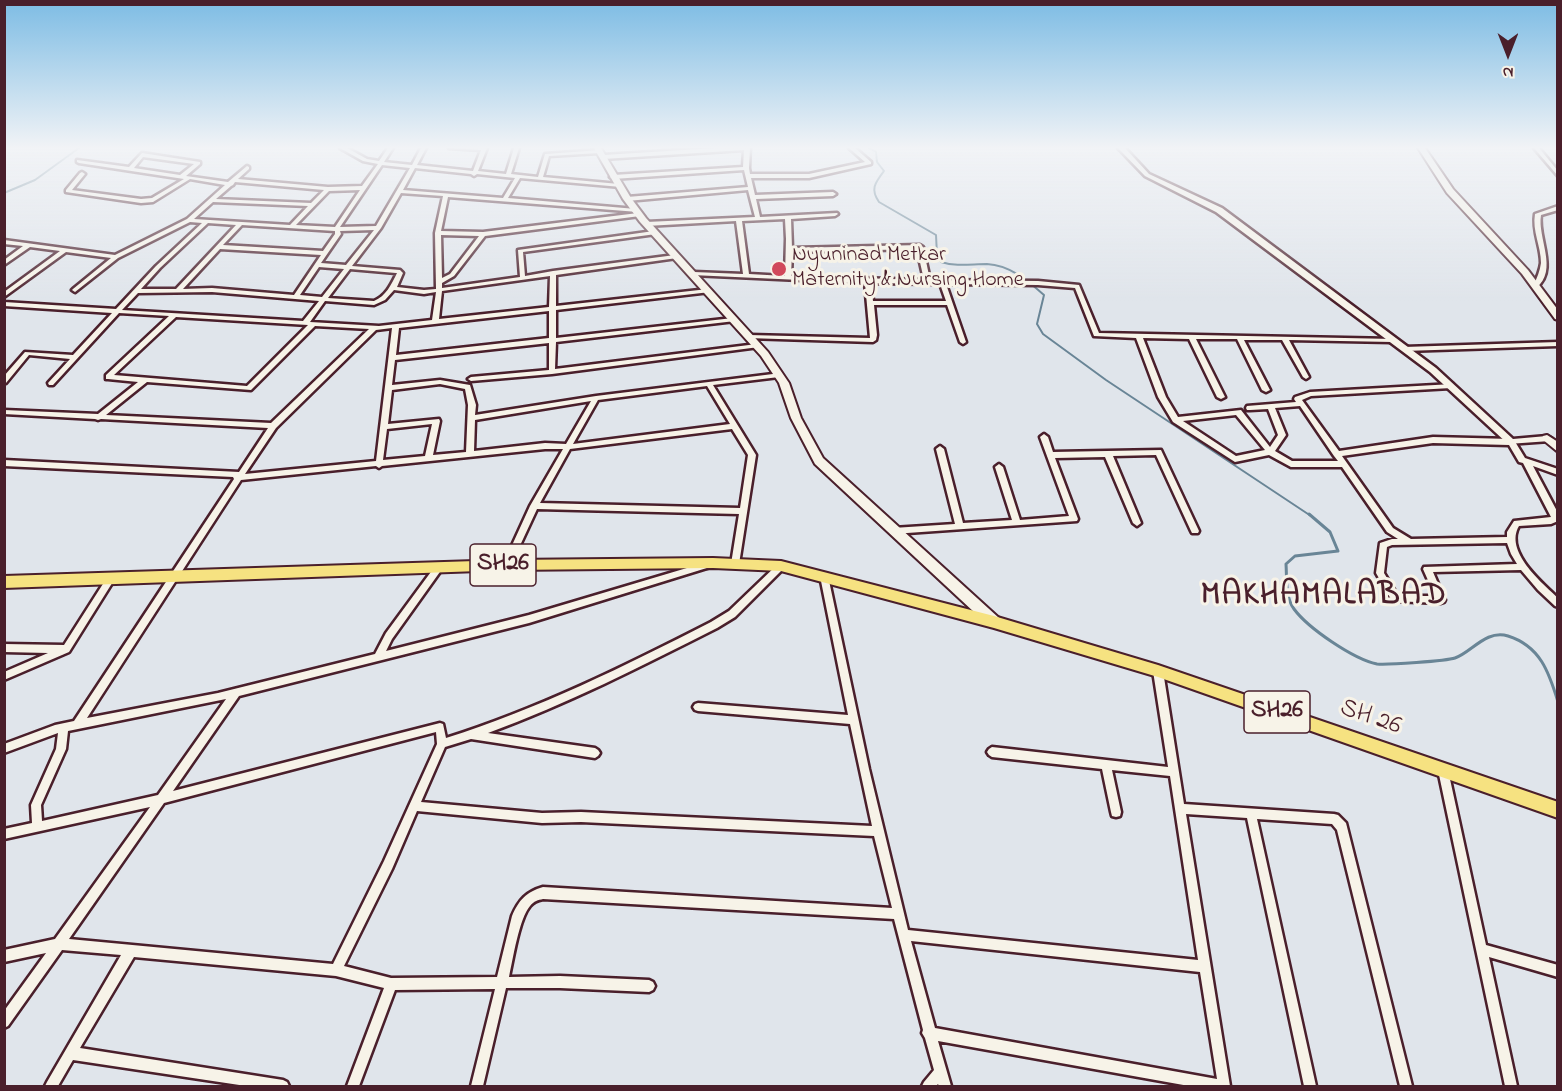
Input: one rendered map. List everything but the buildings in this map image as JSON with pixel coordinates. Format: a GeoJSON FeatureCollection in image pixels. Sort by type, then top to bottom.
{"type":"FeatureCollection","features":[{"type":"Feature","properties":{"kind":"main road"},"geometry":{"type":"LineString","coordinates":[[627,199],[654,233],[758,346],[779,375],[796,418],[819,461],[994,622]]}},
{"type":"Feature","properties":{"kind":"main road"},"geometry":{"type":"LineString","coordinates":[[1457,199],[1536,286],[1557,317]]}},
{"type":"Feature","properties":{"kind":"main road"},"geometry":{"type":"LineString","coordinates":[[1552,439],[1557,448]]}},
{"type":"Feature","properties":{"kind":"main road","name":"SH26"},"geometry":{"type":"LineString","coordinates":[[4,582],[507,565],[713,563],[781,566],[994,622]]}},
{"type":"Feature","properties":{"kind":"main road","name":"SH 26"},"geometry":{"type":"LineString","coordinates":[[994,622],[1158,671],[1557,810]]}},
{"type":"Feature","properties":{"kind":"street"},"geometry":{"type":"LineString","coordinates":[[127,199],[141,201],[155,199]]}},
{"type":"Feature","properties":{"kind":"street"},"geometry":{"type":"LineString","coordinates":[[292,226],[318,199]]}},
{"type":"Feature","properties":{"kind":"street"},"geometry":{"type":"LineString","coordinates":[[296,297],[338,234],[337,228],[357,199]]}},
{"type":"Feature","properties":{"kind":"street"},"geometry":{"type":"LineString","coordinates":[[306,322],[348,269],[396,199]]}},
{"type":"Feature","properties":{"kind":"street"},"geometry":{"type":"LineString","coordinates":[[435,322],[440,282],[438,233],[445,199]]}},
{"type":"Feature","properties":{"kind":"street"},"geometry":{"type":"LineString","coordinates":[[505,199],[637,213]]}},
{"type":"Feature","properties":{"kind":"street"},"geometry":{"type":"LineString","coordinates":[[754,199],[758,219]]}},
{"type":"Feature","properties":{"kind":"street"},"geometry":{"type":"LineString","coordinates":[[1196,199],[1219,210],[1404,349],[1450,386],[1511,442],[1527,463],[1557,516],[1551,521],[1517,523],[1509,534],[1509,540],[1524,567],[1557,604]]}},
{"type":"Feature","properties":{"kind":"street"},"geometry":{"type":"LineString","coordinates":[[75,290],[116,257],[189,220],[213,200],[312,205]]}},
{"type":"Feature","properties":{"kind":"street"},"geometry":{"type":"LineString","coordinates":[[1536,286],[1542,278],[1545,260],[1543,246],[1535,224],[1538,214],[1557,208]]}},
{"type":"Feature","properties":{"kind":"street"},"geometry":{"type":"LineString","coordinates":[[438,233],[483,234],[637,213]]}},
{"type":"Feature","properties":{"kind":"street"},"geometry":{"type":"LineString","coordinates":[[646,224],[835,214]]}},
{"type":"Feature","properties":{"kind":"street"},"geometry":{"type":"LineString","coordinates":[[788,217],[791,234],[788,250],[788,278]]}},
{"type":"Feature","properties":{"kind":"street"},"geometry":{"type":"LineString","coordinates":[[739,219],[746,276]]}},
{"type":"Feature","properties":{"kind":"street"},"geometry":{"type":"LineString","coordinates":[[189,220],[378,228]]}},
{"type":"Feature","properties":{"kind":"street"},"geometry":{"type":"LineString","coordinates":[[51,383],[158,267],[207,221]]}},
{"type":"Feature","properties":{"kind":"street"},"geometry":{"type":"LineString","coordinates":[[178,290],[241,223]]}},
{"type":"Feature","properties":{"kind":"street"},"geometry":{"type":"LineString","coordinates":[[522,276],[520,251],[654,233]]}},
{"type":"Feature","properties":{"kind":"street"},"geometry":{"type":"LineString","coordinates":[[440,282],[452,275],[483,234]]}},
{"type":"Feature","properties":{"kind":"street"},"geometry":{"type":"LineString","coordinates":[[4,242],[116,257]]}},
{"type":"Feature","properties":{"kind":"street"},"geometry":{"type":"LineString","coordinates":[[4,263],[29,245]]}},
{"type":"Feature","properties":{"kind":"street"},"geometry":{"type":"LineString","coordinates":[[219,247],[324,253]]}},
{"type":"Feature","properties":{"kind":"street"},"geometry":{"type":"LineString","coordinates":[[788,250],[920,247],[927,282]]}},
{"type":"Feature","properties":{"kind":"street"},"geometry":{"type":"LineString","coordinates":[[4,295],[65,250]]}},
{"type":"Feature","properties":{"kind":"street"},"geometry":{"type":"LineString","coordinates":[[393,288],[424,292],[522,276],[675,256]]}},
{"type":"Feature","properties":{"kind":"street"},"geometry":{"type":"LineString","coordinates":[[138,291],[178,290],[374,303],[382,301],[393,288],[400,273],[398,271],[316,265]]}},
{"type":"Feature","properties":{"kind":"street"},"geometry":{"type":"LineString","coordinates":[[552,372],[554,273]]}},
{"type":"Feature","properties":{"kind":"street"},"geometry":{"type":"LineString","coordinates":[[694,274],[1077,286],[1096,335],[1392,340]]}},
{"type":"Feature","properties":{"kind":"street"},"geometry":{"type":"LineString","coordinates":[[749,337],[873,340],[872,303],[868,281]]}},
{"type":"Feature","properties":{"kind":"street"},"geometry":{"type":"LineString","coordinates":[[942,282],[963,342]]}},
{"type":"Feature","properties":{"kind":"street"},"geometry":{"type":"LineString","coordinates":[[4,304],[374,328],[708,291]]}},
{"type":"Feature","properties":{"kind":"street"},"geometry":{"type":"LineString","coordinates":[[872,303],[950,303]]}},
{"type":"Feature","properties":{"kind":"street"},"geometry":{"type":"LineString","coordinates":[[174,315],[108,377],[249,388],[314,323]]}},
{"type":"Feature","properties":{"kind":"street"},"geometry":{"type":"LineString","coordinates":[[392,358],[733,320]]}},
{"type":"Feature","properties":{"kind":"street"},"geometry":{"type":"LineString","coordinates":[[379,465],[396,326]]}},
{"type":"Feature","properties":{"kind":"street"},"geometry":{"type":"LineString","coordinates":[[77,725],[177,575],[238,476],[273,426],[374,328]]}},
{"type":"Feature","properties":{"kind":"street"},"geometry":{"type":"LineString","coordinates":[[1139,336],[1162,396],[1176,420],[1235,459],[1270,452],[1282,435],[1270,406]]}},
{"type":"Feature","properties":{"kind":"street"},"geometry":{"type":"LineString","coordinates":[[1192,337],[1221,397]]}},
{"type":"Feature","properties":{"kind":"street"},"geometry":{"type":"LineString","coordinates":[[1239,338],[1266,390]]}},
{"type":"Feature","properties":{"kind":"street"},"geometry":{"type":"LineString","coordinates":[[1284,338],[1306,377]]}},
{"type":"Feature","properties":{"kind":"street"},"geometry":{"type":"LineString","coordinates":[[1404,349],[1557,344]]}},
{"type":"Feature","properties":{"kind":"street"},"geometry":{"type":"LineString","coordinates":[[471,379],[552,372],[758,346]]}},
{"type":"Feature","properties":{"kind":"street"},"geometry":{"type":"LineString","coordinates":[[4,381],[27,353],[75,357]]}},
{"type":"Feature","properties":{"kind":"street"},"geometry":{"type":"LineString","coordinates":[[472,418],[597,398],[779,375]]}},
{"type":"Feature","properties":{"kind":"street"},"geometry":{"type":"LineString","coordinates":[[98,418],[145,380]]}},
{"type":"Feature","properties":{"kind":"street"},"geometry":{"type":"LineString","coordinates":[[388,388],[440,382],[468,387],[472,405],[470,454]]}},
{"type":"Feature","properties":{"kind":"street"},"geometry":{"type":"LineString","coordinates":[[709,384],[752,455],[752,471],[742,511],[735,564]]}},
{"type":"Feature","properties":{"kind":"street"},"geometry":{"type":"LineString","coordinates":[[1410,543],[1390,531],[1298,399],[1310,394],[1450,386]]}},
{"type":"Feature","properties":{"kind":"street"},"geometry":{"type":"LineString","coordinates":[[507,565],[534,506],[597,398]]}},
{"type":"Feature","properties":{"kind":"street"},"geometry":{"type":"LineString","coordinates":[[1250,408],[1301,404]]}},
{"type":"Feature","properties":{"kind":"street"},"geometry":{"type":"LineString","coordinates":[[4,412],[273,426]]}},
{"type":"Feature","properties":{"kind":"street"},"geometry":{"type":"LineString","coordinates":[[1176,420],[1238,412],[1270,452],[1291,464],[1344,464]]}},
{"type":"Feature","properties":{"kind":"street"},"geometry":{"type":"LineString","coordinates":[[384,427],[436,421],[428,459]]}},
{"type":"Feature","properties":{"kind":"street"},"geometry":{"type":"LineString","coordinates":[[4,463],[238,476],[379,465],[544,446],[568,447],[735,426]]}},
{"type":"Feature","properties":{"kind":"street"},"geometry":{"type":"LineString","coordinates":[[893,531],[1074,519],[1044,436]]}},
{"type":"Feature","properties":{"kind":"street"},"geometry":{"type":"LineString","coordinates":[[1337,454],[1433,440],[1511,442],[1552,439]]}},
{"type":"Feature","properties":{"kind":"street"},"geometry":{"type":"LineString","coordinates":[[940,448],[960,526]]}},
{"type":"Feature","properties":{"kind":"street"},"geometry":{"type":"LineString","coordinates":[[1051,455],[1158,452],[1195,531]]}},
{"type":"Feature","properties":{"kind":"street"},"geometry":{"type":"LineString","coordinates":[[1108,454],[1137,523]]}},
{"type":"Feature","properties":{"kind":"street"},"geometry":{"type":"LineString","coordinates":[[1527,463],[1557,472]]}},
{"type":"Feature","properties":{"kind":"street"},"geometry":{"type":"LineString","coordinates":[[999,466],[1017,522]]}},
{"type":"Feature","properties":{"kind":"street"},"geometry":{"type":"LineString","coordinates":[[534,506],[742,511]]}},
{"type":"Feature","properties":{"kind":"street"},"geometry":{"type":"LineString","coordinates":[[1509,540],[1383,545],[1380,573],[1395,599],[1441,600],[1427,569],[1524,567]]}},
{"type":"Feature","properties":{"kind":"street"},"geometry":{"type":"LineString","coordinates":[[4,749],[63,728],[236,693],[529,619],[713,563]]}},
{"type":"Feature","properties":{"kind":"street"},"geometry":{"type":"LineString","coordinates":[[442,744],[471,735],[566,696],[714,625],[732,614],[781,566]]}},
{"type":"Feature","properties":{"kind":"street"},"geometry":{"type":"LineString","coordinates":[[378,657],[389,636],[439,567]]}},
{"type":"Feature","properties":{"kind":"street"},"geometry":{"type":"LineString","coordinates":[[824,576],[852,720],[878,831],[928,1033],[945,1086]]}},
{"type":"Feature","properties":{"kind":"street"},"geometry":{"type":"LineString","coordinates":[[4,676],[66,650],[111,578]]}},
{"type":"Feature","properties":{"kind":"street"},"geometry":{"type":"LineString","coordinates":[[4,648],[66,650]]}},
{"type":"Feature","properties":{"kind":"street"},"geometry":{"type":"LineString","coordinates":[[928,1033],[1222,1086],[1158,671]]}},
{"type":"Feature","properties":{"kind":"street"},"geometry":{"type":"LineString","coordinates":[[4,1022],[236,693]]}},
{"type":"Feature","properties":{"kind":"street"},"geometry":{"type":"LineString","coordinates":[[698,707],[852,720]]}},
{"type":"Feature","properties":{"kind":"street"},"geometry":{"type":"LineString","coordinates":[[4,834],[162,799],[440,727],[442,744],[415,806],[336,970]]}},
{"type":"Feature","properties":{"kind":"street"},"geometry":{"type":"LineString","coordinates":[[37,827],[36,805],[61,749],[63,728]]}},
{"type":"Feature","properties":{"kind":"street"},"geometry":{"type":"LineString","coordinates":[[471,735],[595,753]]}},
{"type":"Feature","properties":{"kind":"street"},"geometry":{"type":"LineString","coordinates":[[992,752],[1174,772]]}},
{"type":"Feature","properties":{"kind":"street"},"geometry":{"type":"LineString","coordinates":[[1106,765],[1116,812]]}},
{"type":"Feature","properties":{"kind":"street"},"geometry":{"type":"LineString","coordinates":[[1443,770],[1511,1086]]}},
{"type":"Feature","properties":{"kind":"street"},"geometry":{"type":"LineString","coordinates":[[415,806],[542,818],[581,817],[878,831]]}},
{"type":"Feature","properties":{"kind":"street"},"geometry":{"type":"LineString","coordinates":[[1180,809],[1334,819],[1342,827],[1406,1086]]}},
{"type":"Feature","properties":{"kind":"street"},"geometry":{"type":"LineString","coordinates":[[1251,814],[1310,1086]]}},
{"type":"Feature","properties":{"kind":"street"},"geometry":{"type":"LineString","coordinates":[[477,1086],[518,916],[525,902],[533,895],[543,893],[898,914]]}},
{"type":"Feature","properties":{"kind":"street"},"geometry":{"type":"LineString","coordinates":[[904,935],[1205,967]]}},
{"type":"Feature","properties":{"kind":"street"},"geometry":{"type":"LineString","coordinates":[[4,956],[61,944],[336,970],[392,984],[560,982],[649,986]]}},
{"type":"Feature","properties":{"kind":"street"},"geometry":{"type":"LineString","coordinates":[[1481,949],[1557,971]]}},
{"type":"Feature","properties":{"kind":"street"},"geometry":{"type":"LineString","coordinates":[[51,1086],[131,950]]}},
{"type":"Feature","properties":{"kind":"street"},"geometry":{"type":"LineString","coordinates":[[353,1086],[392,984]]}},
{"type":"Feature","properties":{"kind":"street"},"geometry":{"type":"LineString","coordinates":[[71,1053],[283,1086]]}},
{"type":"Feature","properties":{"kind":"street"},"geometry":{"type":"LineString","coordinates":[[927,1086],[941,1072]]}},
{"type":"Feature","properties":{"kind":"waterway"},"geometry":{"type":"LineString","coordinates":[[878,199],[879,202],[936,235],[937,255],[941,262],[958,265],[995,265],[1025,279],[1044,295],[1037,324],[1043,334],[1106,380],[1311,516]]}},
{"type":"Feature","properties":{"kind":"waterway"},"geometry":{"type":"LineString","coordinates":[[1309,514],[1330,532],[1338,551],[1295,556],[1286,564],[1287,587],[1294,609],[1320,633],[1356,656],[1377,664],[1455,658],[1493,636],[1508,636],[1519,640],[1536,653],[1547,671],[1558,702]]}},
{"type":"Feature","properties":{"kind":"place","name":"Nyuninad Metkar Maternity & Nursing Home"},"geometry":{"type":"Point","coordinates":[779,269]}},
{"type":"Feature","properties":{"kind":"district","name":"MAKHAMALABAD"},"geometry":{"type":"Point","coordinates":[1324,598]}}]}
